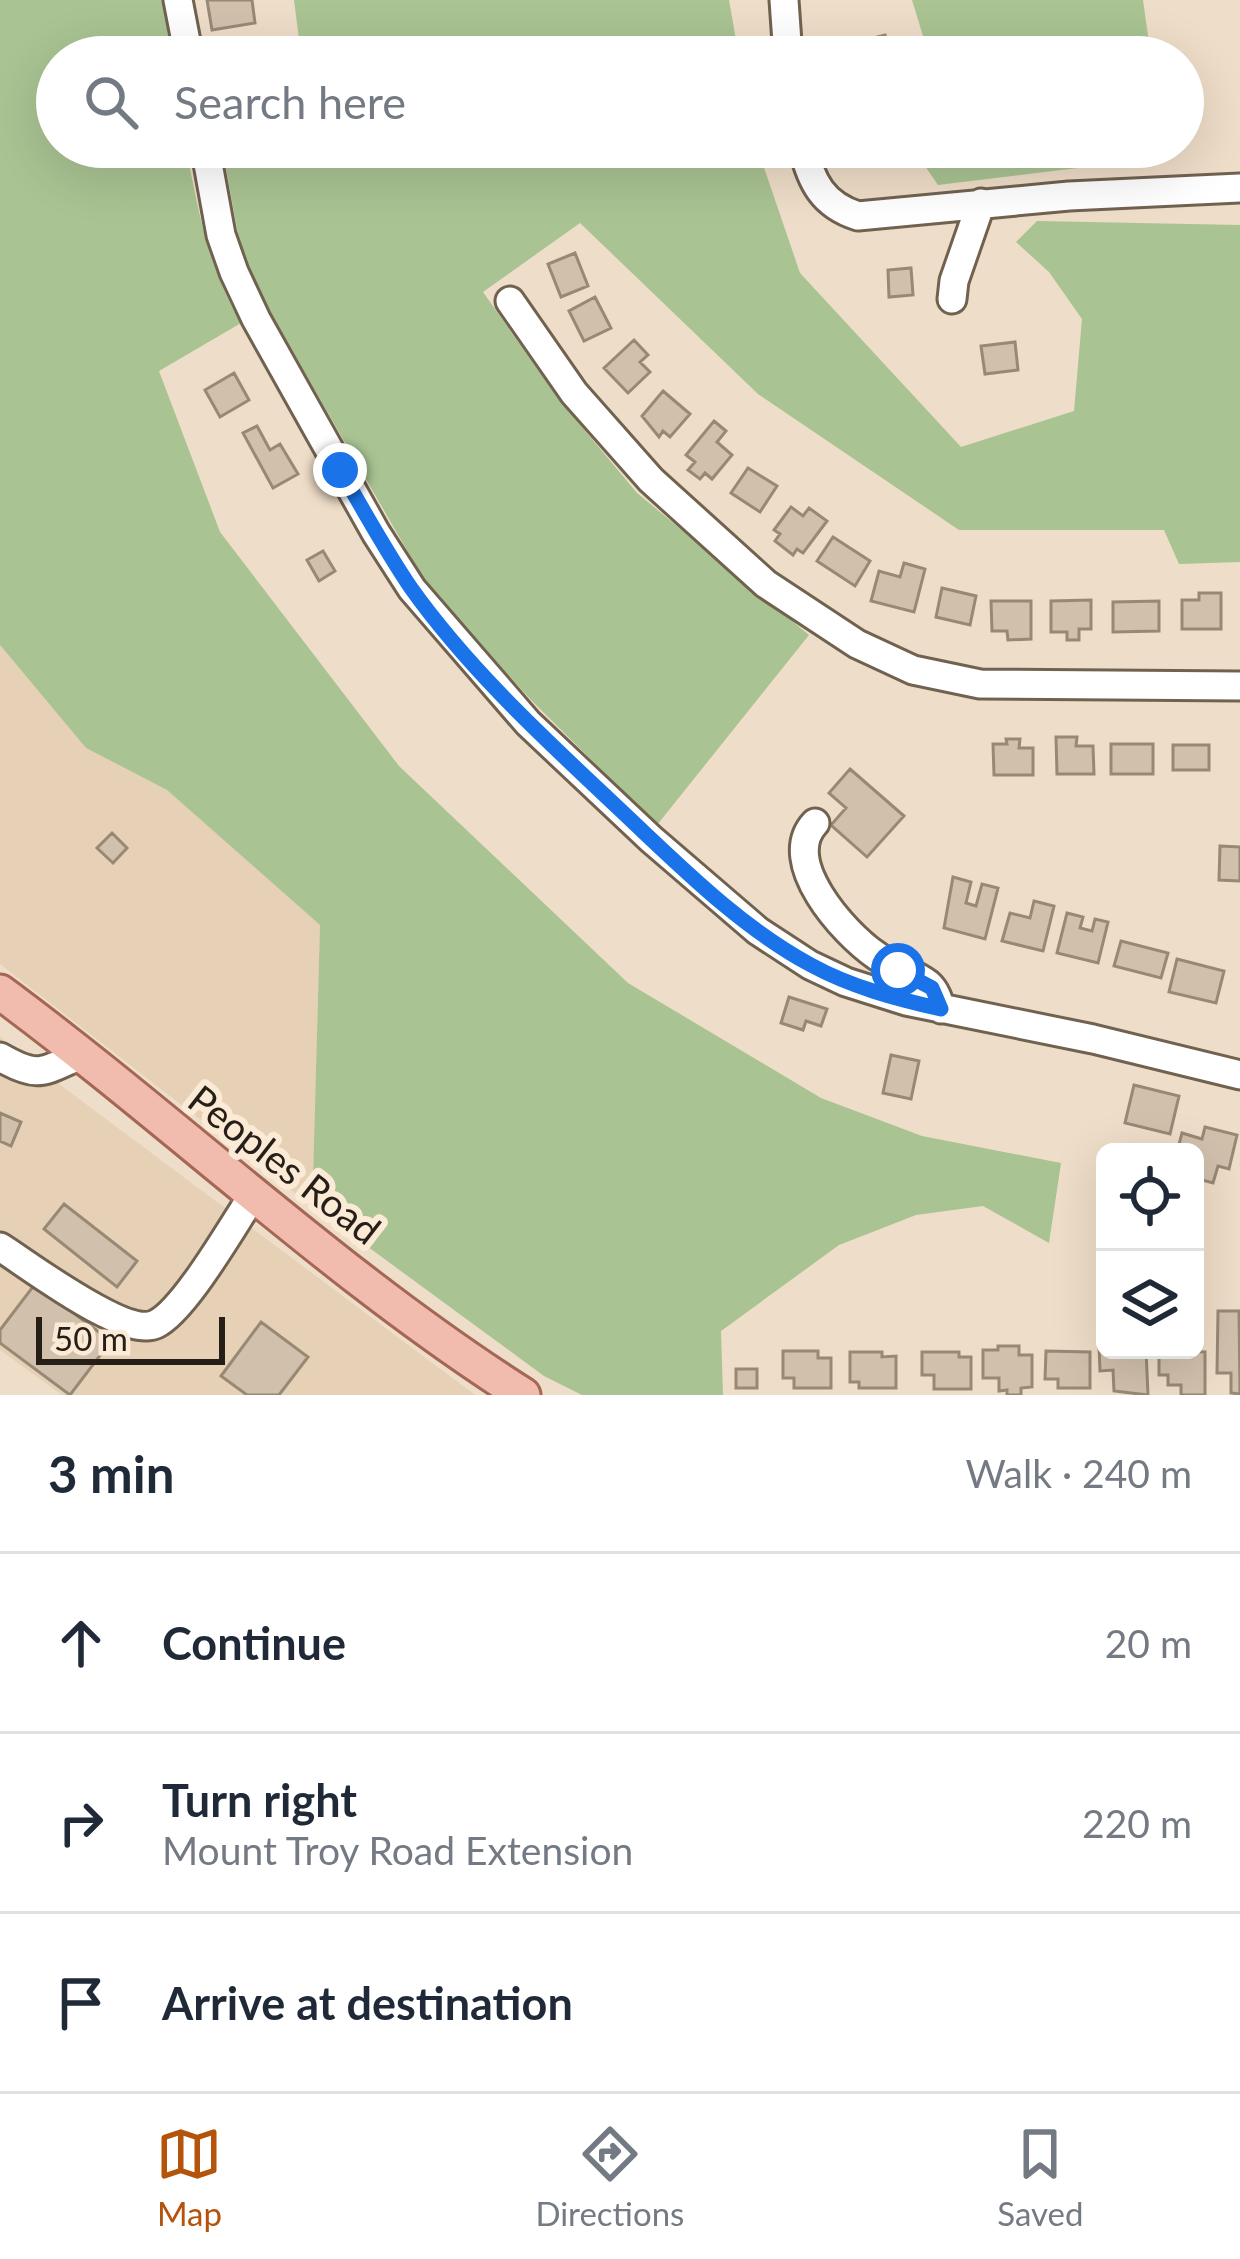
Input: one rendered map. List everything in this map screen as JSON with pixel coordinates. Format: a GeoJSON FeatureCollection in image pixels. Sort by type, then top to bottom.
{"type":"FeatureCollection","features":[{"type":"Feature","properties":{"kind":"main road","name":"Peoples Road"},"geometry":{"type":"LineString","coordinates":[[0,992],[83,1054],[252,1197],[524,1395]]}},
{"type":"Feature","properties":{"kind":"street"},"geometry":{"type":"LineString","coordinates":[[178,0],[185,36]]}},
{"type":"Feature","properties":{"kind":"street"},"geometry":{"type":"LineString","coordinates":[[784,0],[787,36]]}},
{"type":"Feature","properties":{"kind":"street"},"geometry":{"type":"LineString","coordinates":[[209,168],[221,235],[256,319],[412,590],[528,723],[651,839],[758,931],[846,982],[941,1009],[1093,1039],[1240,1076]]}},
{"type":"Feature","properties":{"kind":"street"},"geometry":{"type":"LineString","coordinates":[[808,168],[837,209],[858,216],[981,203],[1240,188]]}},
{"type":"Feature","properties":{"kind":"street"},"geometry":{"type":"LineString","coordinates":[[952,298],[981,203]]}},
{"type":"Feature","properties":{"kind":"street"},"geometry":{"type":"LineString","coordinates":[[510,301],[574,393],[651,480],[766,584],[857,644],[914,670],[980,684],[1240,686]]}},
{"type":"Feature","properties":{"kind":"street"},"geometry":{"type":"LineString","coordinates":[[815,823],[803,840],[803,853],[823,900],[872,954],[932,988],[941,1009]]}},
{"type":"Feature","properties":{"kind":"street"},"geometry":{"type":"LineString","coordinates":[[0,1057],[22,1072],[42,1072],[83,1054]]}},
{"type":"Feature","properties":{"kind":"street"},"geometry":{"type":"LineString","coordinates":[[0,1247],[108,1316],[138,1327],[156,1324],[202,1271],[252,1197]]}},
{"type":"Feature","properties":{"kind":"shaded area"},"geometry":{"type":"Polygon","coordinates":[[[0,645],[86,748],[167,790],[320,925],[313,1178],[300,1197],[0,964],[0,645]]]}},
{"type":"Feature","properties":{"kind":"shaded area"},"geometry":{"type":"Polygon","coordinates":[[[0,1037],[475,1395],[62,1395],[0,1350],[0,1037]]]}},
{"type":"Feature","properties":{"kind":"green space"},"geometry":{"type":"Polygon","coordinates":[[[0,0],[163,0],[168,36],[36,36],[36,168],[190,168],[212,259],[241,323],[159,371],[220,532],[399,766],[628,983],[821,1098],[922,1136],[1061,1163],[1049,1243],[983,1206],[916,1215],[839,1245],[721,1331],[723,1395],[582,1395],[544,1376],[300,1197],[313,1178],[320,925],[167,790],[86,748],[0,645],[0,0]]]}},
{"type":"Feature","properties":{"kind":"green space"},"geometry":{"type":"Polygon","coordinates":[[[294,0],[729,0],[735,36],[299,36],[294,0]]]}},
{"type":"Feature","properties":{"kind":"green space"},"geometry":{"type":"Polygon","coordinates":[[[912,0],[1143,0],[1148,36],[923,36],[912,0]]]}},
{"type":"Feature","properties":{"kind":"green space"},"geometry":{"type":"Polygon","coordinates":[[[226,168],[764,168],[800,273],[961,447],[1074,411],[1082,319],[1049,272],[1016,242],[1037,221],[1240,225],[1240,562],[1179,564],[1164,530],[959,530],[758,394],[580,223],[483,292],[557,397],[637,493],[809,635],[657,825],[534,703],[420,573],[244,267],[226,168]]]}},
{"type":"Feature","properties":{"kind":"green space"},"geometry":{"type":"Polygon","coordinates":[[[926,168],[1078,168],[938,185],[926,168]]]}},
{"type":"Feature","properties":{"kind":"building"},"geometry":{"type":"Polygon","coordinates":[[[207,0],[252,0],[255,23],[212,30],[207,0]]]}},
{"type":"Feature","properties":{"kind":"building"},"geometry":{"type":"Polygon","coordinates":[[[575,253],[588,286],[561,297],[548,264],[575,253]]]}},
{"type":"Feature","properties":{"kind":"building"},"geometry":{"type":"Polygon","coordinates":[[[911,268],[913,295],[889,297],[888,270],[911,268]]]}},
{"type":"Feature","properties":{"kind":"building"},"geometry":{"type":"Polygon","coordinates":[[[595,297],[611,328],[584,341],[569,311],[595,297]]]}},
{"type":"Feature","properties":{"kind":"building"},"geometry":{"type":"Polygon","coordinates":[[[634,340],[648,355],[640,362],[650,372],[628,393],[604,368],[634,340]]]}},
{"type":"Feature","properties":{"kind":"building"},"geometry":{"type":"Polygon","coordinates":[[[1015,342],[1018,370],[985,374],[981,346],[1015,342]]]}},
{"type":"Feature","properties":{"kind":"building"},"geometry":{"type":"Polygon","coordinates":[[[234,373],[249,400],[220,417],[205,390],[234,373]]]}},
{"type":"Feature","properties":{"kind":"building"},"geometry":{"type":"Polygon","coordinates":[[[663,391],[690,414],[670,437],[663,431],[659,437],[642,416],[663,391]]]}},
{"type":"Feature","properties":{"kind":"building"},"geometry":{"type":"Polygon","coordinates":[[[714,421],[726,431],[717,442],[732,455],[712,479],[705,473],[700,479],[688,470],[695,462],[686,455],[714,421]]]}},
{"type":"Feature","properties":{"kind":"building"},"geometry":{"type":"Polygon","coordinates":[[[257,426],[270,450],[280,444],[298,474],[273,488],[243,433],[257,426]]]}},
{"type":"Feature","properties":{"kind":"building"},"geometry":{"type":"Polygon","coordinates":[[[748,468],[777,486],[760,512],[731,493],[748,468]]]}},
{"type":"Feature","properties":{"kind":"building"},"geometry":{"type":"Polygon","coordinates":[[[791,507],[803,516],[809,508],[827,521],[803,553],[797,549],[793,555],[775,541],[780,534],[774,530],[791,507]]]}},
{"type":"Feature","properties":{"kind":"building"},"geometry":{"type":"Polygon","coordinates":[[[833,537],[870,561],[855,586],[817,561],[833,537]]]}},
{"type":"Feature","properties":{"kind":"building"},"geometry":{"type":"Polygon","coordinates":[[[323,551],[335,571],[319,581],[307,560],[323,551]]]}},
{"type":"Feature","properties":{"kind":"building"},"geometry":{"type":"Polygon","coordinates":[[[904,563],[925,569],[914,612],[871,601],[879,571],[900,577],[904,563]]]}},
{"type":"Feature","properties":{"kind":"building"},"geometry":{"type":"Polygon","coordinates":[[[942,588],[976,596],[970,625],[936,617],[942,588]]]}},
{"type":"Feature","properties":{"kind":"building"},"geometry":{"type":"Polygon","coordinates":[[[1199,593],[1221,593],[1221,629],[1182,629],[1182,600],[1199,600],[1199,593]]]}},
{"type":"Feature","properties":{"kind":"building"},"geometry":{"type":"Polygon","coordinates":[[[1091,600],[1091,629],[1079,629],[1079,640],[1067,640],[1067,632],[1051,632],[1051,601],[1091,600]]]}},
{"type":"Feature","properties":{"kind":"building"},"geometry":{"type":"Polygon","coordinates":[[[991,601],[1031,601],[1031,639],[1008,640],[1007,631],[992,631],[991,601]]]}},
{"type":"Feature","properties":{"kind":"building"},"geometry":{"type":"Polygon","coordinates":[[[1159,601],[1159,631],[1113,632],[1113,602],[1159,601]]]}},
{"type":"Feature","properties":{"kind":"building"},"geometry":{"type":"Polygon","coordinates":[[[1056,737],[1077,737],[1076,746],[1093,746],[1094,774],[1057,774],[1056,737]]]}},
{"type":"Feature","properties":{"kind":"building"},"geometry":{"type":"Polygon","coordinates":[[[1006,739],[1020,739],[1019,748],[1033,748],[1033,775],[994,775],[993,744],[1007,744],[1006,739]]]}},
{"type":"Feature","properties":{"kind":"building"},"geometry":{"type":"Polygon","coordinates":[[[1111,744],[1153,744],[1153,774],[1111,774],[1111,744]]]}},
{"type":"Feature","properties":{"kind":"building"},"geometry":{"type":"Polygon","coordinates":[[[1173,745],[1209,745],[1209,770],[1173,770],[1173,745]]]}},
{"type":"Feature","properties":{"kind":"building"},"geometry":{"type":"Polygon","coordinates":[[[850,769],[904,816],[867,857],[831,825],[846,808],[829,793],[850,769]]]}},
{"type":"Feature","properties":{"kind":"building"},"geometry":{"type":"Polygon","coordinates":[[[112,833],[127,848],[113,863],[97,848],[112,833]]]}},
{"type":"Feature","properties":{"kind":"building"},"geometry":{"type":"Polygon","coordinates":[[[1220,846],[1240,847],[1240,881],[1219,880],[1220,846]]]}},
{"type":"Feature","properties":{"kind":"building"},"geometry":{"type":"Polygon","coordinates":[[[953,877],[971,882],[966,903],[976,906],[982,884],[998,888],[985,939],[944,928],[953,877]]]}},
{"type":"Feature","properties":{"kind":"building"},"geometry":{"type":"Polygon","coordinates":[[[1034,901],[1054,906],[1043,951],[1002,941],[1010,913],[1030,918],[1034,901]]]}},
{"type":"Feature","properties":{"kind":"building"},"geometry":{"type":"Polygon","coordinates":[[[1067,913],[1083,917],[1080,928],[1092,931],[1095,919],[1108,922],[1098,963],[1057,953],[1067,913]]]}},
{"type":"Feature","properties":{"kind":"building"},"geometry":{"type":"Polygon","coordinates":[[[1121,941],[1168,953],[1161,978],[1114,966],[1121,941]]]}},
{"type":"Feature","properties":{"kind":"building"},"geometry":{"type":"Polygon","coordinates":[[[1177,959],[1224,971],[1216,1003],[1169,992],[1177,959]]]}},
{"type":"Feature","properties":{"kind":"building"},"geometry":{"type":"Polygon","coordinates":[[[789,997],[827,1009],[821,1026],[806,1021],[803,1030],[781,1023],[789,997]]]}},
{"type":"Feature","properties":{"kind":"building"},"geometry":{"type":"Polygon","coordinates":[[[891,1055],[919,1061],[911,1099],[883,1093],[891,1055]]]}},
{"type":"Feature","properties":{"kind":"building"},"geometry":{"type":"Polygon","coordinates":[[[1134,1085],[1179,1096],[1170,1134],[1125,1123],[1134,1085]]]}},
{"type":"Feature","properties":{"kind":"building"},"geometry":{"type":"Polygon","coordinates":[[[0,1113],[21,1122],[11,1146],[0,1141],[0,1113]]]}},
{"type":"Feature","properties":{"kind":"building"},"geometry":{"type":"Polygon","coordinates":[[[1205,1127],[1237,1135],[1229,1169],[1218,1166],[1213,1183],[1204,1180],[1204,1143],[1179,1143],[1182,1133],[1202,1139],[1205,1127]]]}},
{"type":"Feature","properties":{"kind":"building"},"geometry":{"type":"Polygon","coordinates":[[[64,1204],[137,1261],[117,1287],[44,1229],[64,1204]]]}},
{"type":"Feature","properties":{"kind":"building"},"geometry":{"type":"Polygon","coordinates":[[[35,1284],[111,1341],[70,1395],[0,1343],[0,1330],[35,1284]]]}},
{"type":"Feature","properties":{"kind":"building"},"geometry":{"type":"Polygon","coordinates":[[[1218,1311],[1239,1311],[1240,1394],[1231,1393],[1231,1373],[1217,1373],[1218,1311]]]}},
{"type":"Feature","properties":{"kind":"building"},"geometry":{"type":"Polygon","coordinates":[[[261,1322],[308,1357],[279,1395],[247,1395],[221,1376],[261,1322]]]}},
{"type":"Feature","properties":{"kind":"building"},"geometry":{"type":"Polygon","coordinates":[[[998,1346],[1019,1346],[1019,1355],[1032,1355],[1032,1387],[1021,1388],[1021,1395],[999,1391],[999,1378],[983,1378],[983,1350],[998,1350],[998,1346]]]}},
{"type":"Feature","properties":{"kind":"building"},"geometry":{"type":"Polygon","coordinates":[[[783,1351],[818,1351],[818,1358],[831,1358],[831,1388],[794,1388],[794,1378],[783,1378],[783,1351]]]}},
{"type":"Feature","properties":{"kind":"building"},"geometry":{"type":"Polygon","coordinates":[[[1046,1351],[1090,1352],[1090,1388],[1058,1388],[1058,1379],[1045,1379],[1046,1351]]]}},
{"type":"Feature","properties":{"kind":"building"},"geometry":{"type":"Polygon","coordinates":[[[850,1352],[896,1356],[896,1388],[859,1388],[859,1382],[850,1382],[850,1352]]]}},
{"type":"Feature","properties":{"kind":"building"},"geometry":{"type":"Polygon","coordinates":[[[922,1352],[959,1352],[959,1357],[971,1357],[971,1389],[934,1389],[934,1375],[922,1375],[922,1352]]]}},
{"type":"Feature","properties":{"kind":"building"},"geometry":{"type":"Polygon","coordinates":[[[1205,1352],[1205,1395],[1181,1395],[1181,1385],[1168,1385],[1168,1375],[1159,1375],[1159,1359],[1204,1359],[1205,1352]]]}},
{"type":"Feature","properties":{"kind":"building"},"geometry":{"type":"Polygon","coordinates":[[[1100,1359],[1146,1359],[1148,1395],[1114,1391],[1113,1370],[1100,1371],[1100,1359]]]}},
{"type":"Feature","properties":{"kind":"building"},"geometry":{"type":"Polygon","coordinates":[[[736,1369],[757,1369],[757,1388],[736,1388],[736,1369]]]}},
{"type":"Feature","properties":{"kind":"route"},"geometry":{"type":"LineString","coordinates":[[340,470],[412,590],[528,723],[651,839],[758,931],[810,965],[846,982],[941,1009],[926,982],[898,970]]}}]}
